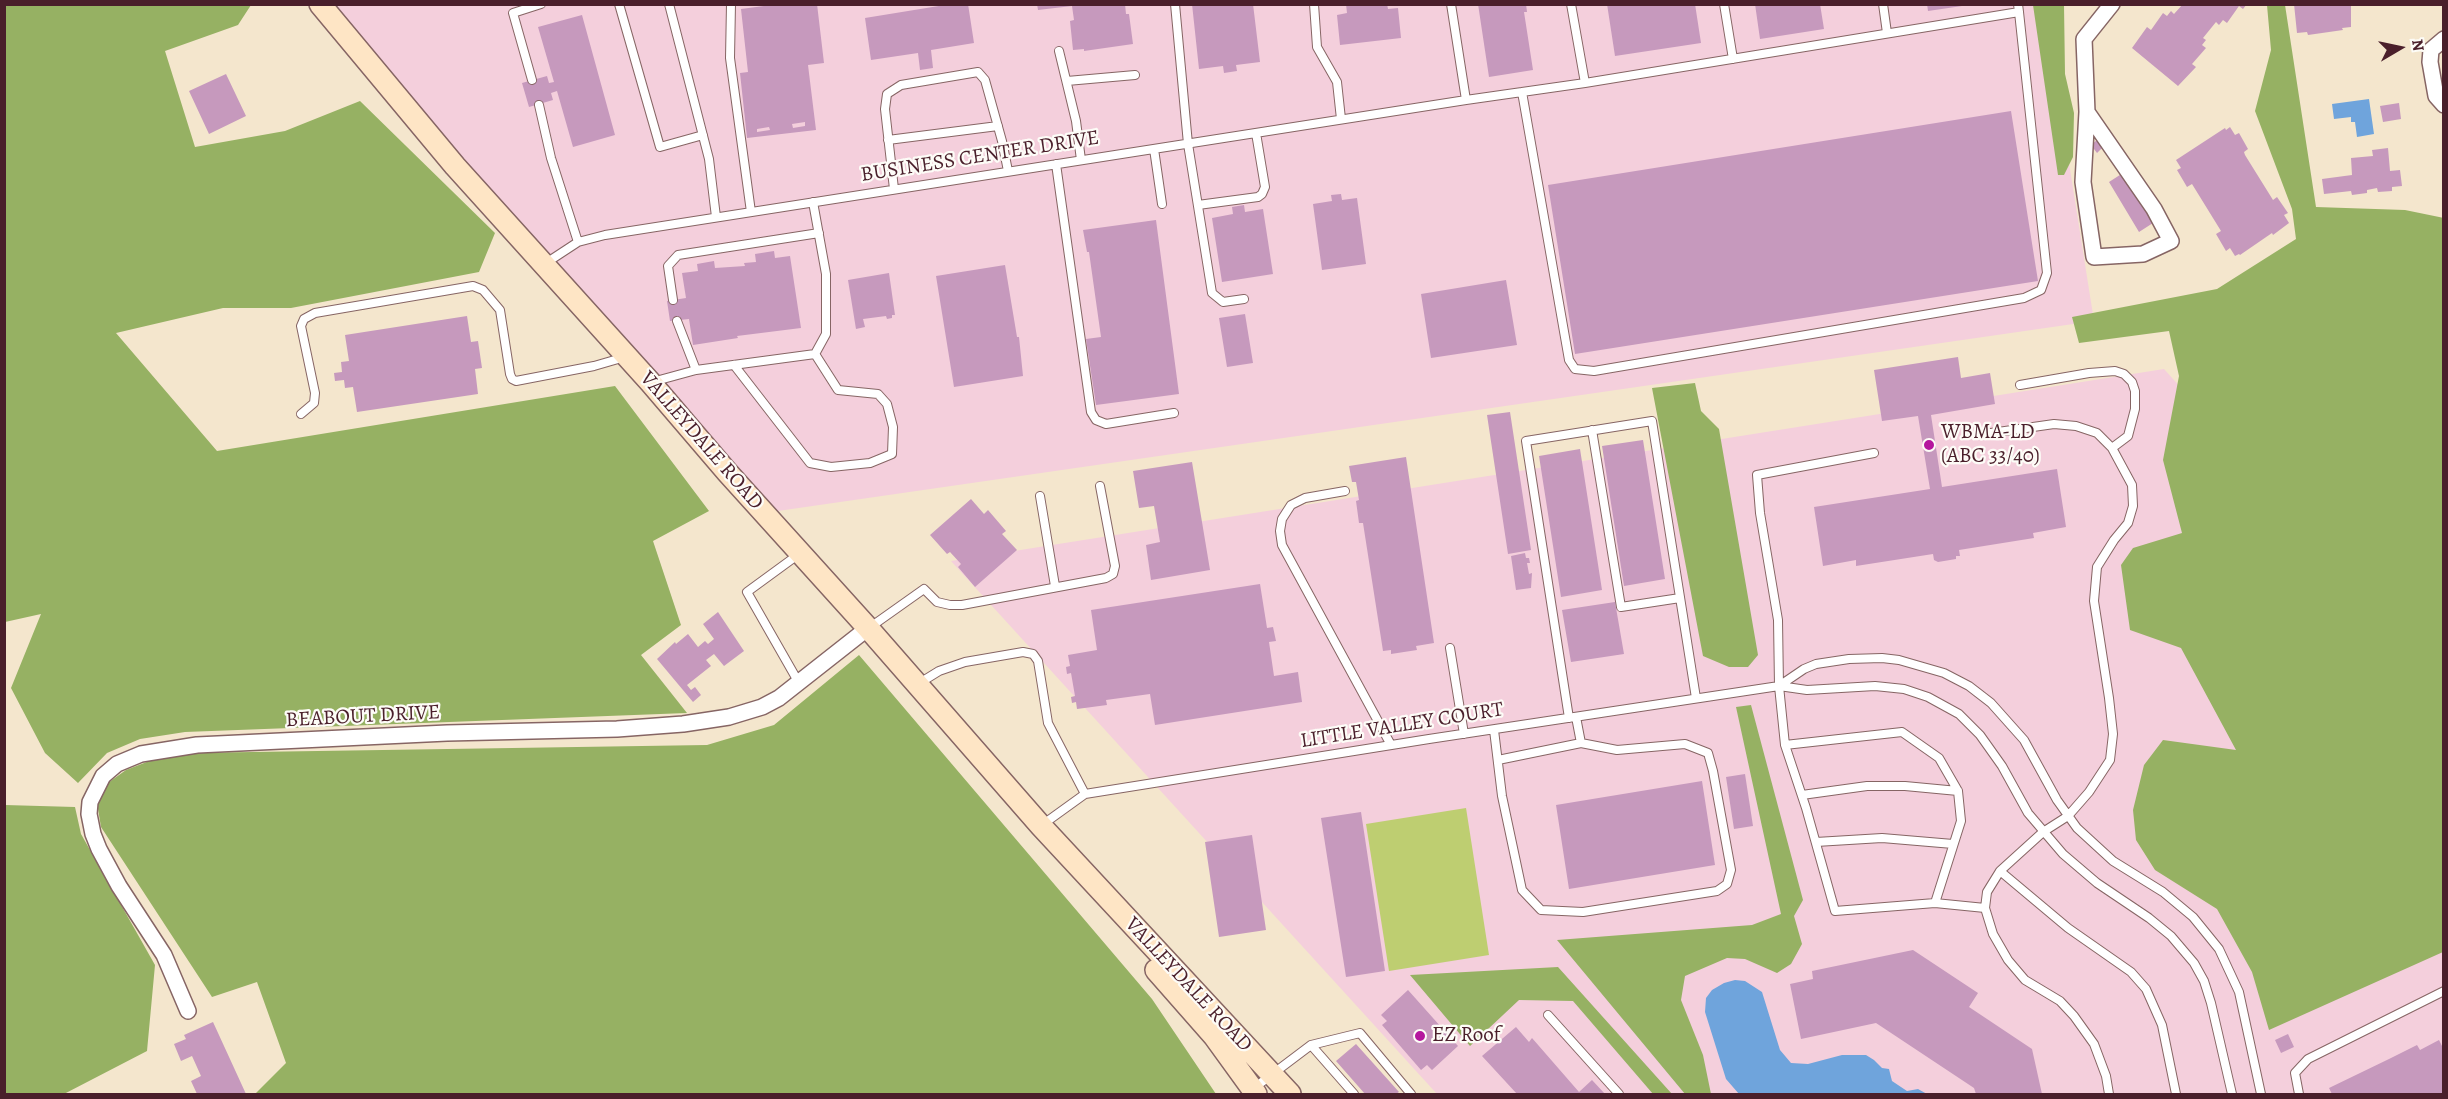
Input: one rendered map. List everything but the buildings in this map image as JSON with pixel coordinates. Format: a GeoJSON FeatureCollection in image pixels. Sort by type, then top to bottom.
{"type":"FeatureCollection","features":[{"type":"Feature","properties":{"kind":"main road","name":"VALLEYDALE ROAD"},"geometry":{"type":"LineString","coordinates":[[320,4],[455,166],[627,356],[1085,876],[1290,1095]]}},
{"type":"Feature","properties":{"kind":"main road","name":"VALLEYDALE ROAD"},"geometry":{"type":"LineString","coordinates":[[1085,876],[1130,939],[1214,1036],[1255,1092]]}},
{"type":"Feature","properties":{"kind":"street"},"geometry":{"type":"LineString","coordinates":[[2087,112],[2154,209],[2171,241],[2143,254],[2094,256],[2083,182],[2087,112],[2084,39],[2112,4]]}},
{"type":"Feature","properties":{"kind":"street"},"geometry":{"type":"LineString","coordinates":[[2444,39],[2431,50],[2430,62],[2438,76],[2436,96],[2444,105]]}},
{"type":"Feature","properties":{"kind":"street","name":"BEABOUT DRIVE"},"geometry":{"type":"LineString","coordinates":[[188,1011],[164,955],[118,886],[93,834],[89,814],[90,802],[103,776],[117,764],[141,754],[197,745],[447,733],[617,729],[683,724],[729,717],[762,707],[800,683],[868,628]]}},
{"type":"Feature","properties":{"kind":"lane"},"geometry":{"type":"LineString","coordinates":[[532,80],[513,13],[541,4]]}},
{"type":"Feature","properties":{"kind":"lane"},"geometry":{"type":"LineString","coordinates":[[619,4],[660,147],[703,135]]}},
{"type":"Feature","properties":{"kind":"lane"},"geometry":{"type":"LineString","coordinates":[[669,4],[703,135],[715,195],[716,217]]}},
{"type":"Feature","properties":{"kind":"lane"},"geometry":{"type":"LineString","coordinates":[[730,4],[730,58],[751,212]]}},
{"type":"Feature","properties":{"kind":"lane"},"geometry":{"type":"LineString","coordinates":[[1175,4],[1188,144],[1212,293],[1223,302],[1244,298]]}},
{"type":"Feature","properties":{"kind":"lane"},"geometry":{"type":"LineString","coordinates":[[1314,4],[1317,47],[1337,82],[1341,120]]}},
{"type":"Feature","properties":{"kind":"lane"},"geometry":{"type":"LineString","coordinates":[[1451,4],[1466,100]]}},
{"type":"Feature","properties":{"kind":"lane"},"geometry":{"type":"LineString","coordinates":[[1571,4],[1585,83]]}},
{"type":"Feature","properties":{"kind":"lane"},"geometry":{"type":"LineString","coordinates":[[1724,4],[1733,59]]}},
{"type":"Feature","properties":{"kind":"lane"},"geometry":{"type":"LineString","coordinates":[[1883,4],[1887,33]]}},
{"type":"Feature","properties":{"kind":"lane","name":"BUSINESS CENTER DRIVE"},"geometry":{"type":"LineString","coordinates":[[545,264],[578,242],[605,235],[1585,83],[1887,33],[2019,8]]}},
{"type":"Feature","properties":{"kind":"lane"},"geometry":{"type":"LineString","coordinates":[[1522,92],[1569,360],[1575,369],[1594,371],[2013,300],[2041,290],[2047,273],[2019,8]]}},
{"type":"Feature","properties":{"kind":"lane"},"geometry":{"type":"LineString","coordinates":[[1059,51],[1076,121],[1081,160]]}},
{"type":"Feature","properties":{"kind":"lane"},"geometry":{"type":"LineString","coordinates":[[894,189],[885,109],[887,94],[901,85],[978,72],[985,80],[1008,171]]}},
{"type":"Feature","properties":{"kind":"lane"},"geometry":{"type":"LineString","coordinates":[[1067,81],[1135,75]]}},
{"type":"Feature","properties":{"kind":"lane"},"geometry":{"type":"LineString","coordinates":[[539,105],[551,158],[578,242]]}},
{"type":"Feature","properties":{"kind":"lane"},"geometry":{"type":"LineString","coordinates":[[888,140],[998,126]]}},
{"type":"Feature","properties":{"kind":"lane"},"geometry":{"type":"LineString","coordinates":[[1198,205],[1258,197],[1262,194],[1264,187],[1256,133]]}},
{"type":"Feature","properties":{"kind":"lane"},"geometry":{"type":"LineString","coordinates":[[1154,149],[1162,204]]}},
{"type":"Feature","properties":{"kind":"lane"},"geometry":{"type":"LineString","coordinates":[[1056,164],[1091,412],[1096,420],[1106,424],[1174,413]]}},
{"type":"Feature","properties":{"kind":"lane"},"geometry":{"type":"LineString","coordinates":[[813,202],[826,274],[826,334],[815,354]]}},
{"type":"Feature","properties":{"kind":"lane"},"geometry":{"type":"LineString","coordinates":[[673,300],[668,266],[678,255],[819,233]]}},
{"type":"Feature","properties":{"kind":"lane"},"geometry":{"type":"LineString","coordinates":[[301,414],[314,403],[315,393],[301,326],[304,319],[315,313],[473,286],[483,290],[500,310],[510,374],[516,381],[594,366],[627,356]]}},
{"type":"Feature","properties":{"kind":"lane"},"geometry":{"type":"LineString","coordinates":[[677,321],[696,370]]}},
{"type":"Feature","properties":{"kind":"lane"},"geometry":{"type":"LineString","coordinates":[[650,382],[696,370],[815,354]]}},
{"type":"Feature","properties":{"kind":"lane"},"geometry":{"type":"LineString","coordinates":[[734,365],[810,463],[831,468],[870,463],[892,454],[893,427],[887,404],[879,394],[838,390],[815,354]]}},
{"type":"Feature","properties":{"kind":"lane"},"geometry":{"type":"LineString","coordinates":[[2020,385],[2115,370],[2124,374],[2132,382],[2135,391],[2135,409],[2128,436],[2112,448]]}},
{"type":"Feature","properties":{"kind":"lane"},"geometry":{"type":"LineString","coordinates":[[1581,743],[1573,718],[1526,441],[1652,421],[1696,698]]}},
{"type":"Feature","properties":{"kind":"lane"},"geometry":{"type":"LineString","coordinates":[[1984,434],[2054,424],[2076,426],[2097,433],[2112,448],[2132,485],[2133,506],[2128,523],[2097,567],[2094,602],[2113,734],[2110,760],[2089,792],[2068,816],[2043,832],[2000,871],[1987,892],[1985,908],[1994,934],[2008,960],[2025,980],[2060,1001],[2094,1044],[2106,1076],[2109,1095]]}},
{"type":"Feature","properties":{"kind":"lane"},"geometry":{"type":"LineString","coordinates":[[1592,430],[1621,607],[1680,598]]}},
{"type":"Feature","properties":{"kind":"lane"},"geometry":{"type":"LineString","coordinates":[[1874,453],[1757,475],[1760,513],[1778,620],[1779,686],[1785,746],[1802,795],[1835,911],[1935,903],[1985,908]]}},
{"type":"Feature","properties":{"kind":"lane"},"geometry":{"type":"LineString","coordinates":[[868,628],[906,604],[924,589],[937,602],[962,605],[1106,578],[1113,574],[1115,566],[1100,486]]}},
{"type":"Feature","properties":{"kind":"lane"},"geometry":{"type":"LineString","coordinates":[[1345,491],[1305,498],[1291,505],[1282,519],[1280,531],[1282,545],[1391,745]]}},
{"type":"Feature","properties":{"kind":"lane"},"geometry":{"type":"LineString","coordinates":[[1040,496],[1055,586]]}},
{"type":"Feature","properties":{"kind":"lane"},"geometry":{"type":"LineString","coordinates":[[800,554],[747,592],[800,683]]}},
{"type":"Feature","properties":{"kind":"lane"},"geometry":{"type":"LineString","coordinates":[[1450,648],[1464,734]]}},
{"type":"Feature","properties":{"kind":"lane"},"geometry":{"type":"LineString","coordinates":[[917,684],[939,671],[965,662],[1023,652],[1033,654],[1038,661],[1048,723],[1085,794]]}},
{"type":"Feature","properties":{"kind":"lane"},"geometry":{"type":"LineString","coordinates":[[1779,686],[1804,669],[1816,664],[1849,659],[1899,660],[1944,672],[1969,686],[2004,715],[2024,740],[2077,828],[2101,851],[2163,892],[2193,917],[2219,949],[2239,992],[2262,1095]]}},
{"type":"Feature","properties":{"kind":"lane"},"geometry":{"type":"LineString","coordinates":[[1779,686],[1808,690],[1875,686],[1904,689],[1928,696],[1959,714],[1980,735],[2002,766],[2028,813],[2043,832],[2079,869],[2171,936],[2194,963],[2204,981],[2211,1003],[2232,1095]]}},
{"type":"Feature","properties":{"kind":"lane","name":"LITTLE VALLEY COURT"},"geometry":{"type":"LineString","coordinates":[[1041,826],[1085,794],[1779,686]]}},
{"type":"Feature","properties":{"kind":"lane"},"geometry":{"type":"LineString","coordinates":[[1494,730],[1502,796],[1522,891],[1541,910],[1583,912],[1717,891],[1727,884],[1731,870],[1708,753],[1685,744],[1617,750],[1581,743],[1498,760]]}},
{"type":"Feature","properties":{"kind":"lane"},"geometry":{"type":"LineString","coordinates":[[1785,746],[1902,732],[1939,758],[1958,791],[1961,821],[1935,903]]}},
{"type":"Feature","properties":{"kind":"lane"},"geometry":{"type":"LineString","coordinates":[[1802,795],[1867,786],[1905,786],[1958,791]]}},
{"type":"Feature","properties":{"kind":"lane"},"geometry":{"type":"LineString","coordinates":[[1816,842],[1882,838],[1953,844]]}},
{"type":"Feature","properties":{"kind":"lane"},"geometry":{"type":"LineString","coordinates":[[2000,871],[2053,916],[2131,972],[2146,989],[2162,1025],[2176,1095]]}},
{"type":"Feature","properties":{"kind":"lane"},"geometry":{"type":"LineString","coordinates":[[2299,1095],[2295,1073],[2308,1059],[2444,991]]}},
{"type":"Feature","properties":{"kind":"lane"},"geometry":{"type":"LineString","coordinates":[[1548,1015],[1619,1095]]}},
{"type":"Feature","properties":{"kind":"lane"},"geometry":{"type":"LineString","coordinates":[[1255,1092],[1272,1075],[1311,1045],[1360,1033],[1411,1095]]}},
{"type":"Feature","properties":{"kind":"lane"},"geometry":{"type":"LineString","coordinates":[[1311,1045],[1354,1095]]}},
{"type":"Feature","properties":{"kind":"shaded area"},"geometry":{"type":"Polygon","coordinates":[[[310,5],[2044,5],[2094,321],[764,513],[650,391],[310,5]]]}},
{"type":"Feature","properties":{"kind":"shaded area"},"geometry":{"type":"Polygon","coordinates":[[[2164,369],[2404,635],[2443,637],[2443,1094],[1437,1094],[951,561],[2164,369]]]}},
{"type":"Feature","properties":{"kind":"green space"},"geometry":{"type":"Polygon","coordinates":[[[4,5],[251,5],[238,25],[165,51],[195,147],[285,131],[360,101],[495,233],[479,272],[291,308],[223,308],[116,333],[217,451],[615,386],[709,511],[653,541],[681,625],[641,655],[687,713],[185,732],[140,739],[107,753],[78,783],[45,753],[11,688],[41,614],[5,622],[4,5]]]}},
{"type":"Feature","properties":{"kind":"green space"},"geometry":{"type":"Polygon","coordinates":[[[2033,5],[2064,5],[2065,74],[2074,113],[2073,157],[2064,175],[2058,175],[2033,5]]]}},
{"type":"Feature","properties":{"kind":"green space"},"geometry":{"type":"Polygon","coordinates":[[[2267,5],[2285,5],[2316,207],[2405,210],[2444,218],[2443,952],[2269,1030],[2252,972],[2217,909],[2155,870],[2136,840],[2133,810],[2144,765],[2163,740],[2236,750],[2181,648],[2130,630],[2121,565],[2133,548],[2182,533],[2163,460],[2179,376],[2169,331],[2079,343],[2072,317],[2217,289],[2296,239],[2292,209],[2255,111],[2271,50],[2267,5]]]}},
{"type":"Feature","properties":{"kind":"green space"},"geometry":{"type":"Polygon","coordinates":[[[1695,383],[1701,411],[1719,429],[1758,655],[1748,667],[1729,667],[1703,656],[1652,388],[1695,383]]]}},
{"type":"Feature","properties":{"kind":"green space"},"geometry":{"type":"Polygon","coordinates":[[[859,655],[1152,999],[1216,1094],[255,1094],[286,1063],[257,982],[212,997],[101,827],[97,803],[105,785],[126,770],[157,758],[188,753],[707,745],[774,725],[859,655]]]}},
{"type":"Feature","properties":{"kind":"green space"},"geometry":{"type":"Polygon","coordinates":[[[1751,705],[1803,900],[1794,916],[1802,944],[1791,964],[1777,973],[1745,959],[1727,958],[1685,976],[1681,1000],[1703,1055],[1711,1094],[1685,1094],[1557,940],[1752,925],[1781,914],[1736,707],[1751,705]]]}},
{"type":"Feature","properties":{"kind":"green space"},"geometry":{"type":"Polygon","coordinates":[[[5,805],[75,807],[81,834],[155,965],[147,1051],[64,1094],[5,1094],[5,805]]]}},
{"type":"Feature","properties":{"kind":"green space"},"geometry":{"type":"Polygon","coordinates":[[[1466,808],[1489,955],[1389,971],[1366,824],[1466,808]]]}},
{"type":"Feature","properties":{"kind":"green space"},"geometry":{"type":"Polygon","coordinates":[[[1558,967],[1672,1094],[1653,1094],[1573,1001],[1519,1000],[1470,1046],[1410,975],[1558,967]]]}},
{"type":"Feature","properties":{"kind":"water"},"geometry":{"type":"Polygon","coordinates":[[[2369,99],[2374,134],[2357,137],[2355,122],[2351,122],[2351,117],[2334,119],[2332,104],[2369,99]]]}},
{"type":"Feature","properties":{"kind":"water"},"geometry":{"type":"Polygon","coordinates":[[[1735,980],[1745,981],[1762,992],[1780,1050],[1791,1063],[1808,1064],[1842,1055],[1866,1055],[1882,1068],[1889,1069],[1892,1081],[1907,1091],[1918,1089],[1927,1094],[1739,1094],[1726,1079],[1705,1012],[1706,998],[1712,990],[1735,980]]]}},
{"type":"Feature","properties":{"kind":"place","name":"WBMA-LD (ABC 33/40)"},"geometry":{"type":"Point","coordinates":[1929,445]}},
{"type":"Feature","properties":{"kind":"place","name":"EZ Roof"},"geometry":{"type":"Point","coordinates":[1420,1036]}}]}
